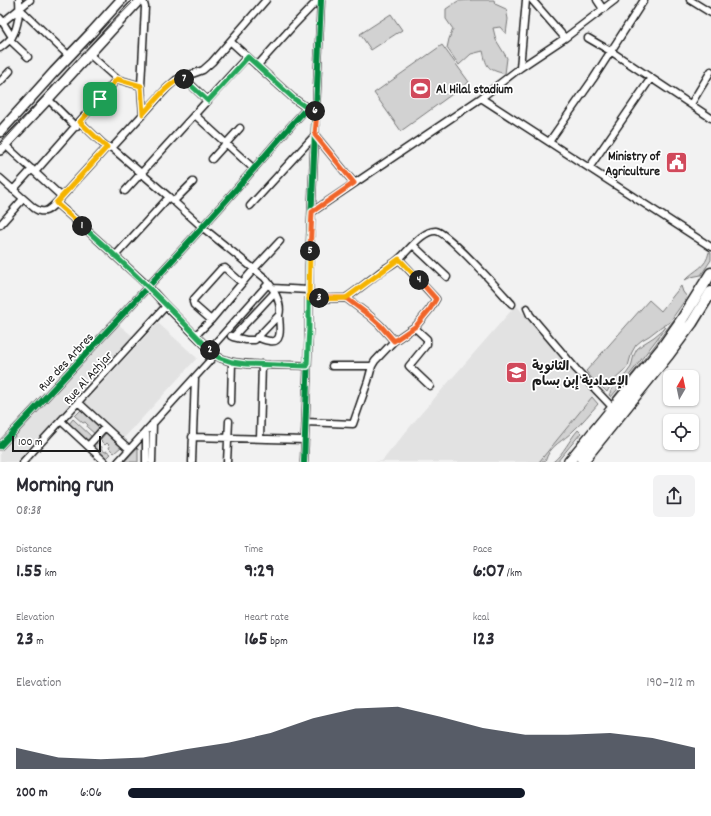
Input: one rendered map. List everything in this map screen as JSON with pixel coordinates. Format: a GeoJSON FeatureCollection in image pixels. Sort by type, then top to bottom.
{"type":"FeatureCollection","features":[{"type":"Feature","properties":{"kind":"main road"},"geometry":{"type":"LineString","coordinates":[[2,147],[139,0]]}},
{"type":"Feature","properties":{"kind":"main road"},"geometry":{"type":"LineString","coordinates":[[1,130],[92,32],[117,2]]}},
{"type":"Feature","properties":{"kind":"main road"},"geometry":{"type":"LineString","coordinates":[[569,462],[665,343],[681,321],[711,273]]}},
{"type":"Feature","properties":{"kind":"main road"},"geometry":{"type":"LineString","coordinates":[[582,462],[669,354],[692,323],[711,292]]}},
{"type":"Feature","properties":{"kind":"street"},"geometry":{"type":"LineString","coordinates":[[0,48],[11,38],[18,20],[20,0]]}},
{"type":"Feature","properties":{"kind":"street"},"geometry":{"type":"LineString","coordinates":[[28,57],[11,38],[1,20],[20,9],[30,0]]}},
{"type":"Feature","properties":{"kind":"street"},"geometry":{"type":"LineString","coordinates":[[143,0],[141,86],[143,114]]}},
{"type":"Feature","properties":{"kind":"street"},"geometry":{"type":"LineString","coordinates":[[0,178],[36,210],[42,212],[47,211],[167,88],[176,80],[203,70],[207,67],[231,42],[266,0]]}},
{"type":"Feature","properties":{"kind":"street"},"geometry":{"type":"LineString","coordinates":[[257,66],[293,26],[320,0]]}},
{"type":"Feature","properties":{"kind":"street"},"geometry":{"type":"LineString","coordinates":[[304,462],[309,328],[309,265],[317,111],[320,0]]}},
{"type":"Feature","properties":{"kind":"street"},"geometry":{"type":"LineString","coordinates":[[520,68],[526,0]]}},
{"type":"Feature","properties":{"kind":"street"},"geometry":{"type":"LineString","coordinates":[[532,0],[565,38]]}},
{"type":"Feature","properties":{"kind":"street"},"geometry":{"type":"LineString","coordinates":[[597,0],[603,9]]}},
{"type":"Feature","properties":{"kind":"street"},"geometry":{"type":"LineString","coordinates":[[312,212],[481,98],[520,68],[565,38],[616,0]]}},
{"type":"Feature","properties":{"kind":"street"},"geometry":{"type":"LineString","coordinates":[[549,142],[594,79],[644,0]]}},
{"type":"Feature","properties":{"kind":"street"},"geometry":{"type":"LineString","coordinates":[[690,0],[711,13]]}},
{"type":"Feature","properties":{"kind":"street"},"geometry":{"type":"LineString","coordinates":[[698,0],[711,8]]}},
{"type":"Feature","properties":{"kind":"street"},"geometry":{"type":"LineString","coordinates":[[20,9],[69,56]]}},
{"type":"Feature","properties":{"kind":"street"},"geometry":{"type":"LineString","coordinates":[[588,38],[612,52],[711,118]]}},
{"type":"Feature","properties":{"kind":"street"},"geometry":{"type":"LineString","coordinates":[[231,42],[293,98],[307,108],[317,111]]}},
{"type":"Feature","properties":{"kind":"street"},"geometry":{"type":"LineString","coordinates":[[89,54],[117,79],[141,86]]}},
{"type":"Feature","properties":{"kind":"street"},"geometry":{"type":"LineString","coordinates":[[125,191],[248,57]]}},
{"type":"Feature","properties":{"kind":"street"},"geometry":{"type":"LineString","coordinates":[[0,82],[10,71]]}},
{"type":"Feature","properties":{"kind":"street"},"geometry":{"type":"LineString","coordinates":[[691,104],[711,71]]}},
{"type":"Feature","properties":{"kind":"street"},"geometry":{"type":"LineString","coordinates":[[183,77],[208,101]]}},
{"type":"Feature","properties":{"kind":"street"},"geometry":{"type":"LineString","coordinates":[[589,168],[651,78]]}},
{"type":"Feature","properties":{"kind":"street"},"geometry":{"type":"LineString","coordinates":[[13,190],[78,125],[117,79]]}},
{"type":"Feature","properties":{"kind":"street"},"geometry":{"type":"LineString","coordinates":[[481,98],[711,247]]}},
{"type":"Feature","properties":{"kind":"street"},"geometry":{"type":"LineString","coordinates":[[48,99],[78,125],[109,147],[141,173],[202,227],[265,278],[272,288],[280,308],[280,334],[279,338],[271,342],[257,337]]}},
{"type":"Feature","properties":{"kind":"street","name":"Rue des Arbres"},"geometry":{"type":"LineString","coordinates":[[0,446],[147,289],[307,108]]}},
{"type":"Feature","properties":{"kind":"street"},"geometry":{"type":"LineString","coordinates":[[195,115],[254,169]]}},
{"type":"Feature","properties":{"kind":"street"},"geometry":{"type":"LineString","coordinates":[[212,159],[240,128]]}},
{"type":"Feature","properties":{"kind":"street"},"geometry":{"type":"LineString","coordinates":[[315,135],[354,183]]}},
{"type":"Feature","properties":{"kind":"street"},"geometry":{"type":"LineString","coordinates":[[250,206],[315,135]]}},
{"type":"Feature","properties":{"kind":"street"},"geometry":{"type":"LineString","coordinates":[[2,147],[34,170],[62,196]]}},
{"type":"Feature","properties":{"kind":"street"},"geometry":{"type":"LineString","coordinates":[[115,256],[172,199],[193,182]]}},
{"type":"Feature","properties":{"kind":"street"},"geometry":{"type":"LineString","coordinates":[[0,225],[23,199]]}},
{"type":"Feature","properties":{"kind":"street"},"geometry":{"type":"LineString","coordinates":[[56,203],[115,256],[215,355],[232,362],[246,364],[307,366]]}},
{"type":"Feature","properties":{"kind":"street"},"geometry":{"type":"LineString","coordinates":[[309,299],[346,298],[399,259],[420,238],[429,232],[438,231],[448,238],[472,261],[512,304]]}},
{"type":"Feature","properties":{"kind":"street"},"geometry":{"type":"LineString","coordinates":[[196,335],[280,241]]}},
{"type":"Feature","properties":{"kind":"street"},"geometry":{"type":"LineString","coordinates":[[413,245],[447,277]]}},
{"type":"Feature","properties":{"kind":"street"},"geometry":{"type":"LineString","coordinates":[[306,422],[353,424],[375,361],[394,341],[414,328],[430,309],[436,299],[399,259]]}},
{"type":"Feature","properties":{"kind":"street"},"geometry":{"type":"LineString","coordinates":[[211,320],[193,304],[194,299],[222,268],[227,269],[242,284]]}},
{"type":"Feature","properties":{"kind":"street"},"geometry":{"type":"LineString","coordinates":[[210,349],[225,331],[272,288],[309,290]]}},
{"type":"Feature","properties":{"kind":"street"},"geometry":{"type":"LineString","coordinates":[[233,337],[272,288]]}},
{"type":"Feature","properties":{"kind":"street"},"geometry":{"type":"LineString","coordinates":[[346,298],[370,316],[394,341]]}},
{"type":"Feature","properties":{"kind":"street","name":"Rue Al Achjar"},"geometry":{"type":"LineString","coordinates":[[23,462],[166,306]]}},
{"type":"Feature","properties":{"kind":"street"},"geometry":{"type":"LineString","coordinates":[[527,308],[530,315],[576,369],[613,408]]}},
{"type":"Feature","properties":{"kind":"street"},"geometry":{"type":"LineString","coordinates":[[225,331],[233,337],[239,339],[250,341],[255,340],[279,315]]}},
{"type":"Feature","properties":{"kind":"street"},"geometry":{"type":"LineString","coordinates":[[414,328],[427,339],[427,344],[409,366],[430,386]]}},
{"type":"Feature","properties":{"kind":"street"},"geometry":{"type":"LineString","coordinates":[[118,462],[215,355]]}},
{"type":"Feature","properties":{"kind":"street"},"geometry":{"type":"LineString","coordinates":[[231,402],[232,362]]}},
{"type":"Feature","properties":{"kind":"street"},"geometry":{"type":"LineString","coordinates":[[260,439],[262,364]]}},
{"type":"Feature","properties":{"kind":"street"},"geometry":{"type":"LineString","coordinates":[[332,366],[372,366]]}},
{"type":"Feature","properties":{"kind":"street"},"geometry":{"type":"LineString","coordinates":[[192,462],[195,376]]}},
{"type":"Feature","properties":{"kind":"street"},"geometry":{"type":"LineString","coordinates":[[78,402],[129,449]]}},
{"type":"Feature","properties":{"kind":"street"},"geometry":{"type":"LineString","coordinates":[[61,421],[105,462]]}},
{"type":"Feature","properties":{"kind":"street"},"geometry":{"type":"LineString","coordinates":[[227,462],[229,421]]}},
{"type":"Feature","properties":{"kind":"street"},"geometry":{"type":"LineString","coordinates":[[152,462],[153,423]]}},
{"type":"Feature","properties":{"kind":"street"},"geometry":{"type":"LineString","coordinates":[[88,446],[105,427]]}},
{"type":"Feature","properties":{"kind":"street"},"geometry":{"type":"LineString","coordinates":[[146,431],[146,462]]}},
{"type":"Feature","properties":{"kind":"street"},"geometry":{"type":"LineString","coordinates":[[192,437],[305,440]]}},
{"type":"Feature","properties":{"kind":"shaded area"},"geometry":{"type":"Polygon","coordinates":[[[494,0],[495,4],[506,9],[508,19],[506,34],[500,27],[493,28],[496,40],[507,58],[505,74],[495,71],[487,65],[483,51],[471,54],[459,65],[447,48],[453,29],[446,19],[446,9],[458,1],[494,0]]]}},
{"type":"Feature","properties":{"kind":"shaded area"},"geometry":{"type":"Polygon","coordinates":[[[391,14],[402,30],[371,50],[360,34],[391,14]]]}},
{"type":"Feature","properties":{"kind":"shaded area","name":"Al Hilal stadium"},"geometry":{"type":"Polygon","coordinates":[[[442,45],[469,82],[401,131],[374,93],[442,45]]]}},
{"type":"Feature","properties":{"kind":"shaded area"},"geometry":{"type":"Polygon","coordinates":[[[709,252],[711,253],[711,260],[701,275],[685,280],[703,265],[709,252]]]}},
{"type":"Feature","properties":{"kind":"shaded area"},"geometry":{"type":"Polygon","coordinates":[[[681,286],[687,297],[669,323],[662,326],[636,345],[632,352],[628,366],[613,381],[607,392],[601,386],[599,387],[586,371],[649,300],[661,311],[681,286]]]}},
{"type":"Feature","properties":{"kind":"shaded area","name":"الثانوية الإعدادية إبن بسام"},"geometry":{"type":"Polygon","coordinates":[[[516,305],[594,395],[539,462],[374,462],[382,461],[419,416],[516,305]]]}},
{"type":"Feature","properties":{"kind":"shaded area"},"geometry":{"type":"Polygon","coordinates":[[[675,318],[677,319],[653,351],[613,400],[612,399],[675,318]]]}},
{"type":"Feature","properties":{"kind":"shaded area"},"geometry":{"type":"Polygon","coordinates":[[[158,323],[197,358],[124,438],[85,402],[158,323]]]}},
{"type":"Feature","properties":{"kind":"shaded area"},"geometry":{"type":"Polygon","coordinates":[[[118,324],[135,338],[22,462],[0,462],[0,448],[118,324]]]}},
{"type":"Feature","properties":{"kind":"shaded area"},"geometry":{"type":"Polygon","coordinates":[[[666,327],[611,397],[609,395],[615,383],[626,374],[631,367],[637,349],[666,327]]]}},
{"type":"Feature","properties":{"kind":"shaded area"},"geometry":{"type":"Polygon","coordinates":[[[592,397],[598,404],[570,434],[553,447],[545,462],[539,462],[592,397]]]}},
{"type":"Feature","properties":{"kind":"shaded area"},"geometry":{"type":"Polygon","coordinates":[[[81,410],[101,429],[96,435],[87,427],[88,425],[85,422],[83,423],[75,416],[81,410]]]}},
{"type":"Feature","properties":{"kind":"shaded area"},"geometry":{"type":"Polygon","coordinates":[[[73,419],[93,438],[88,443],[69,424],[73,419]]]}},
{"type":"Feature","properties":{"kind":"shaded area"},"geometry":{"type":"Polygon","coordinates":[[[578,430],[581,433],[557,462],[553,462],[560,455],[578,430]]]}},
{"type":"Feature","properties":{"kind":"shaded area"},"geometry":{"type":"Polygon","coordinates":[[[106,433],[121,447],[114,453],[109,448],[110,446],[107,443],[105,445],[100,440],[106,433]]]}},
{"type":"Feature","properties":{"kind":"shaded area"},"geometry":{"type":"Polygon","coordinates":[[[96,442],[102,447],[101,449],[111,454],[106,459],[92,448],[96,442]]]}},
{"type":"Feature","properties":{"kind":"shaded area"},"geometry":{"type":"Polygon","coordinates":[[[137,448],[138,462],[124,462],[137,448]]]}},
{"type":"Feature","properties":{"kind":"tram line"},"geometry":{"type":"LineString","coordinates":[[0,145],[85,51],[135,0]]}},
{"type":"Feature","properties":{"kind":"cycle path"},"geometry":{"type":"LineString","coordinates":[[304,462],[309,328],[309,265],[321,0]]}},
{"type":"Feature","properties":{"kind":"cycle path"},"geometry":{"type":"LineString","coordinates":[[0,446],[168,265],[307,108]]}},
{"type":"Feature","properties":{"kind":"place","name":"Al Hilal stadium"},"geometry":{"type":"Point","coordinates":[421,88]}},
{"type":"Feature","properties":{"kind":"place","name":"Ministry of Agriculture"},"geometry":{"type":"Point","coordinates":[676,162]}},
{"type":"Feature","properties":{"kind":"place","name":"الثانوية الإعدادية إبن بسام"},"geometry":{"type":"Point","coordinates":[516,372]}},
{"type":"Feature","properties":{"kind":"route"},"geometry":{"type":"LineString","coordinates":[[100,99],[80,122],[107,147],[56,203],[149,287],[215,355],[232,362],[246,364],[307,366],[309,299],[346,298],[360,307],[380,325],[394,341],[416,326],[430,309],[436,299],[399,259],[346,298],[327,298],[309,299],[312,212],[354,183],[315,135],[317,111],[307,108],[293,98],[248,57],[208,101],[183,77],[176,80],[167,88],[143,114],[141,86],[117,79],[100,99]]}}]}
